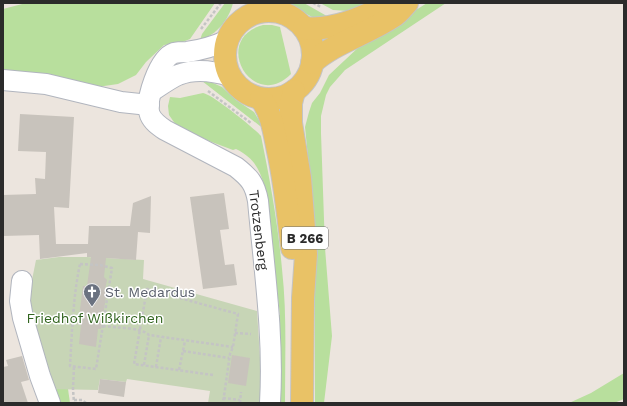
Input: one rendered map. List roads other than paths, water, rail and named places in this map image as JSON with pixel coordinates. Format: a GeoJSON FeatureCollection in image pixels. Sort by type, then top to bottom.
{"type":"FeatureCollection","features":[{"type":"Feature","properties":{"kind":"main road"},"geometry":{"type":"LineString","coordinates":[[304,28],[327,28],[344,24],[395,3]]}},
{"type":"Feature","properties":{"kind":"main road"},"geometry":{"type":"LineString","coordinates":[[312,64],[320,56],[395,16],[407,3]]}},
{"type":"Feature","properties":{"kind":"main road"},"geometry":{"type":"LineString","coordinates":[[271,7],[290,17],[304,28],[313,48],[312,64],[306,78],[294,91],[278,98],[261,98],[244,91],[234,82],[230,76],[225,59],[226,46],[243,11],[255,13],[271,7]]}},
{"type":"Feature","properties":{"kind":"main road","name":"B 266"},"geometry":{"type":"LineString","coordinates":[[294,91],[291,122],[300,178],[306,254],[303,298],[302,403]]}},
{"type":"Feature","properties":{"kind":"main road","name":"B 266"},"geometry":{"type":"LineString","coordinates":[[261,98],[268,108],[274,132],[284,180],[293,254],[303,298]]}},
{"type":"Feature","properties":{"kind":"street"},"geometry":{"type":"LineString","coordinates":[[150,98],[160,65],[169,56],[174,53],[216,46],[228,40]]}},
{"type":"Feature","properties":{"kind":"street"},"geometry":{"type":"LineString","coordinates":[[3,80],[46,84],[121,102],[150,98],[178,75],[197,71],[220,73],[230,76]]}},
{"type":"Feature","properties":{"kind":"street","name":"Trotzenberg"},"geometry":{"type":"LineString","coordinates":[[150,98],[150,114],[155,122],[164,130],[236,167],[250,179],[255,187],[258,201],[270,332],[270,403]]}},
{"type":"Feature","properties":{"kind":"street"},"geometry":{"type":"LineString","coordinates":[[22,281],[20,301],[23,318],[40,376],[50,403]]}},
{"type":"Feature","properties":{"kind":"place","name":"St. Medardus"},"geometry":{"type":"Point","coordinates":[92,307]}},
{"type":"Feature","properties":{"kind":"park label","name":"Friedhof Wißkirchen"},"geometry":{"type":"Point","coordinates":[95,318]}}]}
